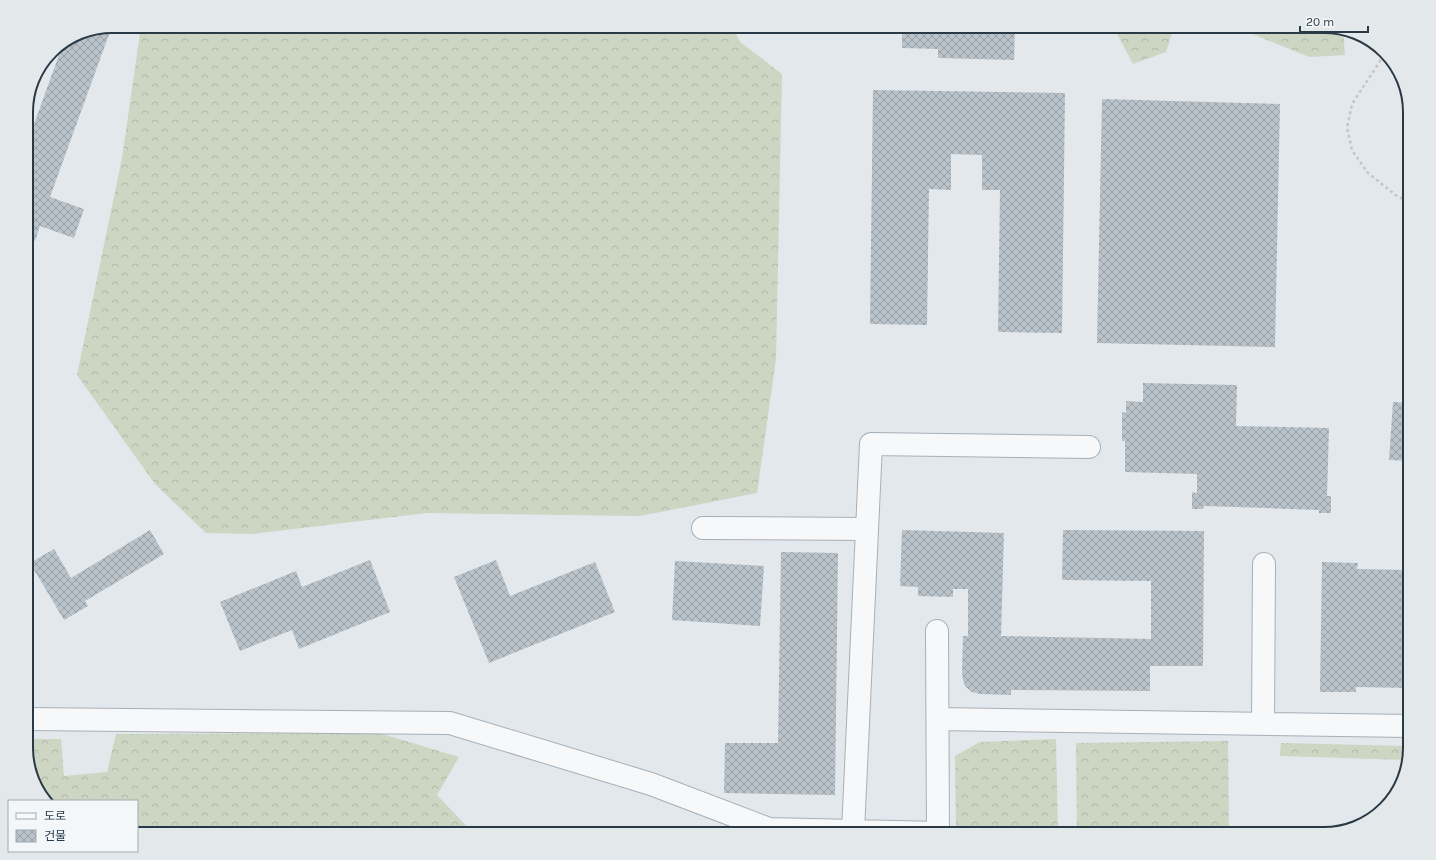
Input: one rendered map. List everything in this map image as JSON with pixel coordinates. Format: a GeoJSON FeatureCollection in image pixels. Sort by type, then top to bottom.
{"type":"FeatureCollection","features":[{"type":"Feature","properties":{"kind":"street"},"geometry":{"type":"LineString","coordinates":[[853,827],[871,444],[1089,447]]}},
{"type":"Feature","properties":{"kind":"street"},"geometry":{"type":"LineString","coordinates":[[703,528],[867,529]]}},
{"type":"Feature","properties":{"kind":"street"},"geometry":{"type":"LineString","coordinates":[[1263,723],[1264,564]]}},
{"type":"Feature","properties":{"kind":"street"},"geometry":{"type":"LineString","coordinates":[[937,632],[938,827]]}},
{"type":"Feature","properties":{"kind":"street"},"geometry":{"type":"LineString","coordinates":[[33,719],[450,723],[651,784],[757,827]]}},
{"type":"Feature","properties":{"kind":"street"},"geometry":{"type":"LineString","coordinates":[[938,719],[1403,726]]}},
{"type":"Feature","properties":{"kind":"path"},"geometry":{"type":"LineString","coordinates":[[1382,58],[1352,104],[1347,128],[1352,150],[1367,172],[1398,197],[1403,199]]}},
{"type":"Feature","properties":{"kind":"green space"},"geometry":{"type":"Polygon","coordinates":[[[140,33],[736,33],[740,42],[782,74],[776,359],[757,493],[640,516],[427,513],[252,534],[206,533],[155,484],[77,375],[122,158],[140,33]]]}},
{"type":"Feature","properties":{"kind":"green space"},"geometry":{"type":"Polygon","coordinates":[[[1117,33],[1172,33],[1166,52],[1133,64],[1117,33]]]}},
{"type":"Feature","properties":{"kind":"green space"},"geometry":{"type":"Polygon","coordinates":[[[1250,33],[1324,33],[1343,36],[1345,55],[1309,57],[1250,33]]]}},
{"type":"Feature","properties":{"kind":"green space"},"geometry":{"type":"Polygon","coordinates":[[[379,733],[459,757],[437,795],[467,827],[138,827],[138,800],[53,800],[46,792],[37,773],[33,753],[33,739],[61,739],[64,776],[107,772],[116,734],[379,733]]]}},
{"type":"Feature","properties":{"kind":"green space"},"geometry":{"type":"Polygon","coordinates":[[[1056,739],[1058,827],[956,827],[955,756],[980,742],[1056,739]]]}},
{"type":"Feature","properties":{"kind":"green space"},"geometry":{"type":"Polygon","coordinates":[[[1228,741],[1229,827],[1077,827],[1076,743],[1228,741]]]}},
{"type":"Feature","properties":{"kind":"green space"},"geometry":{"type":"Polygon","coordinates":[[[1281,743],[1403,746],[1402,760],[1280,756],[1281,743]]]}},
{"type":"Feature","properties":{"kind":"building"},"geometry":{"type":"Polygon","coordinates":[[[109,33],[50,197],[84,209],[74,238],[40,226],[35,241],[33,240],[33,127],[60,53],[77,41],[87,37],[109,33]]]}},
{"type":"Feature","properties":{"kind":"building"},"geometry":{"type":"Polygon","coordinates":[[[902,33],[1015,33],[1014,60],[938,58],[938,49],[902,48],[902,33]]]}},
{"type":"Feature","properties":{"kind":"building"},"geometry":{"type":"Polygon","coordinates":[[[873,90],[1065,93],[1062,333],[998,332],[1000,190],[982,190],[982,155],[951,154],[951,190],[929,189],[927,325],[870,324],[873,90]]]}},
{"type":"Feature","properties":{"kind":"building"},"geometry":{"type":"Polygon","coordinates":[[[1102,99],[1280,104],[1275,347],[1097,343],[1102,99]]]}},
{"type":"Feature","properties":{"kind":"building"},"geometry":{"type":"Polygon","coordinates":[[[1143,383],[1237,385],[1236,426],[1329,428],[1327,496],[1331,496],[1331,513],[1319,513],[1319,510],[1204,506],[1203,509],[1192,509],[1192,492],[1197,493],[1197,474],[1125,472],[1125,441],[1122,441],[1122,412],[1126,413],[1126,401],[1143,402],[1143,383]]]}},
{"type":"Feature","properties":{"kind":"building"},"geometry":{"type":"Polygon","coordinates":[[[1393,402],[1403,403],[1403,461],[1389,460],[1393,402]]]}},
{"type":"Feature","properties":{"kind":"building"},"geometry":{"type":"Polygon","coordinates":[[[150,530],[164,554],[85,601],[88,606],[64,620],[33,568],[33,561],[54,549],[71,578],[150,530]]]}},
{"type":"Feature","properties":{"kind":"building"},"geometry":{"type":"Polygon","coordinates":[[[902,530],[1004,533],[1001,636],[1151,639],[1151,581],[1062,580],[1063,530],[1204,531],[1203,666],[1150,666],[1150,691],[1011,690],[1011,695],[980,694],[972,692],[966,687],[963,681],[962,672],[963,636],[968,636],[968,589],[953,589],[953,597],[918,596],[918,587],[900,586],[902,530]]]}},
{"type":"Feature","properties":{"kind":"building"},"geometry":{"type":"Polygon","coordinates":[[[781,552],[838,553],[835,795],[724,793],[725,743],[778,743],[781,552]]]}},
{"type":"Feature","properties":{"kind":"building"},"geometry":{"type":"Polygon","coordinates":[[[370,560],[390,612],[299,649],[292,630],[240,651],[220,602],[296,571],[302,587],[370,560]]]}},
{"type":"Feature","properties":{"kind":"building"},"geometry":{"type":"Polygon","coordinates":[[[496,560],[510,596],[595,562],[615,612],[489,663],[454,577],[496,560]]]}},
{"type":"Feature","properties":{"kind":"building"},"geometry":{"type":"Polygon","coordinates":[[[675,561],[764,566],[760,626],[672,620],[675,561]]]}},
{"type":"Feature","properties":{"kind":"building"},"geometry":{"type":"Polygon","coordinates":[[[1322,562],[1358,563],[1357,569],[1403,570],[1403,688],[1356,687],[1356,692],[1320,692],[1322,562]]]}}]}
